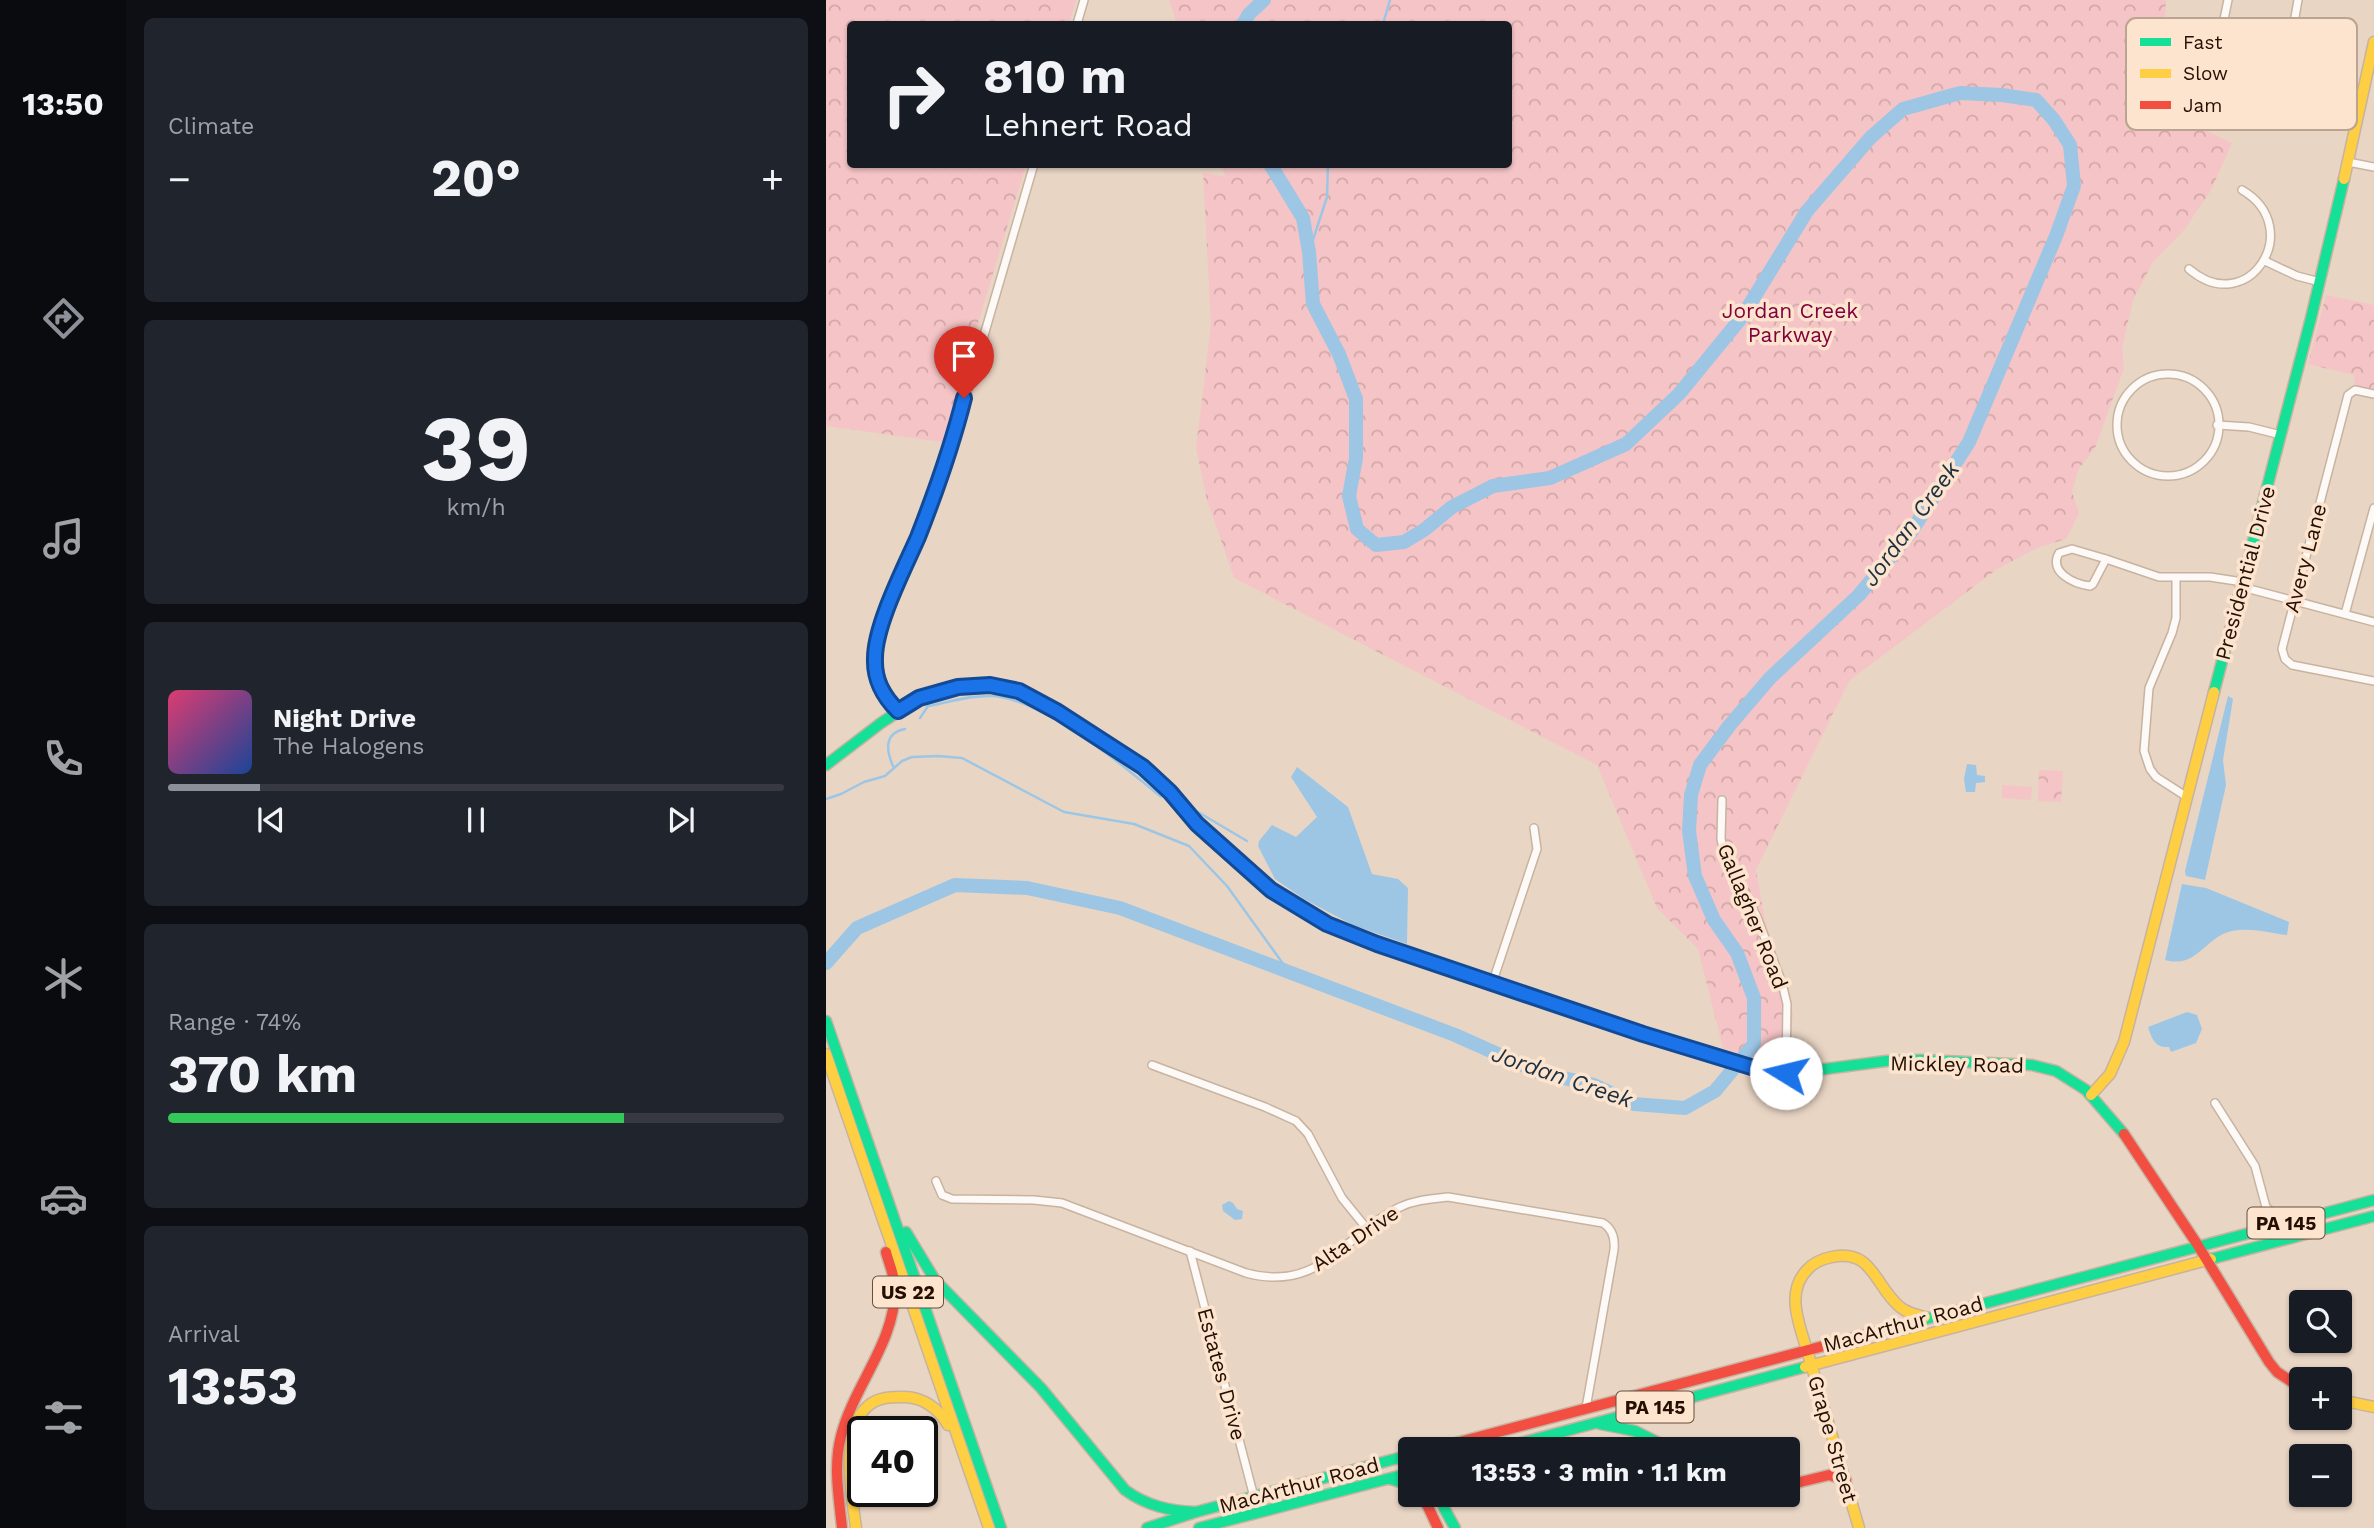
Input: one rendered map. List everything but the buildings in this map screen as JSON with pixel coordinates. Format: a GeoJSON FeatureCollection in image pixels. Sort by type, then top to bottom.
{"type":"FeatureCollection","features":[{"type":"Feature","properties":{"kind":"main road","name":"Presidential Drive"},"geometry":{"type":"LineString","coordinates":[[2357,120],[2374,42]]}},
{"type":"Feature","properties":{"kind":"main road","name":"Presidential Drive"},"geometry":{"type":"LineString","coordinates":[[2091,1095],[2110,1074],[2122,1049],[2320,282],[2355,130]]}},
{"type":"Feature","properties":{"kind":"main road","name":"Mickley Road"},"geometry":{"type":"LineString","coordinates":[[826,765],[919,698],[958,687],[990,685],[1019,691],[1039,700],[1127,755],[1170,792],[1187,812],[1271,890],[1311,916],[1360,939],[1766,1071],[1786,1073],[1920,1059],[2032,1065],[2066,1076],[2091,1095],[2118,1126],[2207,1260],[2269,1362],[2289,1380]]}},
{"type":"Feature","properties":{"kind":"main road","name":"US 22"},"geometry":{"type":"LineString","coordinates":[[826,1021],[1001,1528]]}},
{"type":"Feature","properties":{"kind":"main road","name":"US 22"},"geometry":{"type":"LineString","coordinates":[[826,1054],[989,1528]]}},
{"type":"Feature","properties":{"kind":"main road"},"geometry":{"type":"LineString","coordinates":[[842,1528],[837,1464],[840,1437],[888,1327],[895,1285],[850,1124]]}},
{"type":"Feature","properties":{"kind":"main road"},"geometry":{"type":"LineString","coordinates":[[888,1198],[921,1260],[935,1280],[1041,1388],[1121,1485],[1137,1499],[1151,1505],[1196,1512]]}},
{"type":"Feature","properties":{"kind":"main road","name":"MacArthur Road"},"geometry":{"type":"LineString","coordinates":[[1478,1437],[2374,1200]]}},
{"type":"Feature","properties":{"kind":"main road","name":"MacArthur Road"},"geometry":{"type":"LineString","coordinates":[[1542,1437],[2374,1216]]}},
{"type":"Feature","properties":{"kind":"main road","name":"Grape Street"},"geometry":{"type":"LineString","coordinates":[[1859,1528],[1795,1305],[1796,1287],[1804,1271],[1811,1265],[1837,1255],[1845,1255],[1861,1259],[1872,1269],[1903,1309],[1911,1314],[1929,1318]]}},
{"type":"Feature","properties":{"kind":"main road"},"geometry":{"type":"LineString","coordinates":[[856,1528],[850,1438],[863,1412],[876,1401],[904,1396],[916,1398],[932,1406],[945,1419],[965,1461]]}},
{"type":"Feature","properties":{"kind":"main road"},"geometry":{"type":"LineString","coordinates":[[2352,1402],[2374,1407]]}},
{"type":"Feature","properties":{"kind":"main road"},"geometry":{"type":"LineString","coordinates":[[1589,1424],[1619,1427],[1647,1437]]}},
{"type":"Feature","properties":{"kind":"main road","name":"MacArthur Road"},"geometry":{"type":"LineString","coordinates":[[1153,1527],[1196,1512],[1398,1458]]}},
{"type":"Feature","properties":{"kind":"main road"},"geometry":{"type":"LineString","coordinates":[[1800,1482],[1829,1475],[1846,1479]]}},
{"type":"Feature","properties":{"kind":"main road","name":"MacArthur Road"},"geometry":{"type":"LineString","coordinates":[[1199,1528],[1216,1526],[1398,1476]]}},
{"type":"Feature","properties":{"kind":"main road"},"geometry":{"type":"LineString","coordinates":[[1390,1478],[1398,1481]]}},
{"type":"Feature","properties":{"kind":"main road"},"geometry":{"type":"LineString","coordinates":[[1428,1507],[1438,1528]]}},
{"type":"Feature","properties":{"kind":"main road"},"geometry":{"type":"LineString","coordinates":[[1444,1507],[1455,1528]]}},
{"type":"Feature","properties":{"kind":"street"},"geometry":{"type":"LineString","coordinates":[[1078,21],[1084,0]]}},
{"type":"Feature","properties":{"kind":"street"},"geometry":{"type":"LineString","coordinates":[[2224,18],[2228,0]]}},
{"type":"Feature","properties":{"kind":"street"},"geometry":{"type":"LineString","coordinates":[[2295,18],[2298,0]]}},
{"type":"Feature","properties":{"kind":"street"},"geometry":{"type":"LineString","coordinates":[[2348,162],[2374,167]]}},
{"type":"Feature","properties":{"kind":"street"},"geometry":{"type":"LineString","coordinates":[[898,711],[878,682],[875,659],[878,638],[952,445],[1033,168]]}},
{"type":"Feature","properties":{"kind":"street"},"geometry":{"type":"LineString","coordinates":[[2189,269],[2208,282],[2227,284],[2246,279],[2264,261],[2271,243],[2269,222],[2255,199],[2242,190]]}},
{"type":"Feature","properties":{"kind":"street"},"geometry":{"type":"LineString","coordinates":[[2264,261],[2297,276],[2320,282]]}},
{"type":"Feature","properties":{"kind":"street"},"geometry":{"type":"LineString","coordinates":[[2166,373],[2185,376],[2202,387],[2214,404],[2217,425],[2214,443],[2205,460],[2189,472],[2168,477],[2150,473],[2134,463],[2123,448],[2118,430],[2121,407],[2131,390],[2148,378],[2166,373]]}},
{"type":"Feature","properties":{"kind":"street","name":"Avery Lane"},"geometry":{"type":"LineString","coordinates":[[2374,394],[2355,390],[2348,395],[2282,649],[2292,665],[2374,681]]}},
{"type":"Feature","properties":{"kind":"street"},"geometry":{"type":"LineString","coordinates":[[2217,425],[2249,427],[2281,435]]}},
{"type":"Feature","properties":{"kind":"street"},"geometry":{"type":"LineString","coordinates":[[2345,614],[2374,508]]}},
{"type":"Feature","properties":{"kind":"street"},"geometry":{"type":"LineString","coordinates":[[2106,559],[2093,584],[2086,586],[2064,577],[2055,563],[2059,553],[2072,549],[2106,559],[2148,575],[2210,577],[2374,622]]}},
{"type":"Feature","properties":{"kind":"street"},"geometry":{"type":"LineString","coordinates":[[2176,578],[2176,618],[2149,688],[2144,751],[2156,777],[2187,797]]}},
{"type":"Feature","properties":{"kind":"street","name":"Gallagher Road"},"geometry":{"type":"LineString","coordinates":[[1721,800],[1721,839],[1725,857],[1758,917],[1785,993],[1786,1073]]}},
{"type":"Feature","properties":{"kind":"street"},"geometry":{"type":"LineString","coordinates":[[1492,984],[1537,849],[1534,828]]}},
{"type":"Feature","properties":{"kind":"street"},"geometry":{"type":"LineString","coordinates":[[1152,1065],[1296,1121],[1308,1133],[1342,1198],[1368,1230]]}},
{"type":"Feature","properties":{"kind":"street"},"geometry":{"type":"LineString","coordinates":[[2216,1103],[2255,1166],[2266,1207],[2277,1217],[2294,1221]]}},
{"type":"Feature","properties":{"kind":"street","name":"Alta Drive"},"geometry":{"type":"LineString","coordinates":[[936,1181],[939,1192],[945,1198],[1062,1203],[1246,1273],[1272,1277],[1310,1270],[1325,1262],[1399,1207],[1427,1199],[1448,1197],[1588,1220],[1608,1227],[1615,1242],[1586,1408]]}},
{"type":"Feature","properties":{"kind":"street"},"geometry":{"type":"LineString","coordinates":[[2252,1232],[2261,1222],[2266,1207]]}},
{"type":"Feature","properties":{"kind":"street","name":"Estates Drive"},"geometry":{"type":"LineString","coordinates":[[1190,1251],[1254,1497]]}},
{"type":"Feature","properties":{"kind":"green space"},"geometry":{"type":"Polygon","coordinates":[[[826,0],[1076,0],[1070,21],[847,21],[847,168],[1025,168],[942,442],[826,426],[826,0]]]}},
{"type":"Feature","properties":{"kind":"green space","name":"Jordan Creek Parkway"},"geometry":{"type":"Polygon","coordinates":[[[1169,0],[2166,0],[2165,18],[2126,18],[2126,130],[2205,130],[2232,143],[2211,190],[2184,230],[2153,262],[2133,300],[2122,348],[2124,368],[2095,448],[2078,470],[2072,492],[2079,513],[2066,539],[2037,548],[1996,570],[1849,681],[1756,870],[1765,921],[1789,992],[1793,1014],[1789,1053],[1780,1054],[1774,1064],[1723,1048],[1698,949],[1657,908],[1597,765],[1234,578],[1207,500],[1196,448],[1211,325],[1203,172],[1225,177],[1222,168],[1512,168],[1512,21],[1176,21],[1169,0]]]}},
{"type":"Feature","properties":{"kind":"green space"},"geometry":{"type":"Polygon","coordinates":[[[2326,295],[2374,305],[2374,395],[2355,390],[2354,375],[2308,364],[2326,295]]]}},
{"type":"Feature","properties":{"kind":"green space"},"geometry":{"type":"Polygon","coordinates":[[[2039,770],[2063,771],[2061,802],[2038,801],[2039,770]]]}},
{"type":"Feature","properties":{"kind":"green space"},"geometry":{"type":"Polygon","coordinates":[[[2002,785],[2032,787],[2031,800],[2002,798],[2002,785]]]}},
{"type":"Feature","properties":{"kind":"water"},"geometry":{"type":"Polygon","coordinates":[[[2228,696],[2233,699],[2223,760],[2226,785],[2205,880],[2186,876],[2185,871],[2228,696]]]}},
{"type":"Feature","properties":{"kind":"water"},"geometry":{"type":"Polygon","coordinates":[[[1967,764],[1976,765],[1977,775],[1985,776],[1985,782],[1976,783],[1975,792],[1966,792],[1964,779],[1967,764]]]}},
{"type":"Feature","properties":{"kind":"water"},"geometry":{"type":"Polygon","coordinates":[[[1297,767],[1348,807],[1372,874],[1398,879],[1408,888],[1407,944],[1353,925],[1304,899],[1275,879],[1258,846],[1259,841],[1272,825],[1296,837],[1317,817],[1291,777],[1297,767]]]}},
{"type":"Feature","properties":{"kind":"water"},"geometry":{"type":"Polygon","coordinates":[[[2182,884],[2206,888],[2289,922],[2287,935],[2252,930],[2232,931],[2222,934],[2185,960],[2165,960],[2182,884]]]}},
{"type":"Feature","properties":{"kind":"water"},"geometry":{"type":"Polygon","coordinates":[[[2187,1012],[2197,1015],[2202,1029],[2196,1043],[2171,1052],[2169,1047],[2155,1042],[2148,1027],[2187,1012]]]}},
{"type":"Feature","properties":{"kind":"water"},"geometry":{"type":"Polygon","coordinates":[[[1229,1201],[1243,1211],[1242,1219],[1235,1220],[1223,1211],[1222,1205],[1229,1201]]]}},
{"type":"Feature","properties":{"kind":"waterway","name":"Jordan Creek"},"geometry":{"type":"LineString","coordinates":[[1245,21],[1264,0]]}},
{"type":"Feature","properties":{"kind":"waterway","name":"Jordan Creek"},"geometry":{"type":"LineString","coordinates":[[1384,21],[1390,0]]}},
{"type":"Feature","properties":{"kind":"waterway","name":"Jordan Creek"},"geometry":{"type":"LineString","coordinates":[[826,963],[857,928],[955,885],[1027,888],[1120,908],[1455,1035],[1538,1072],[1594,1085],[1634,1104],[1685,1108],[1715,1091],[1754,1044],[1754,998],[1737,953],[1714,920],[1695,876],[1689,831],[1691,795],[1700,765],[1770,678],[1859,595],[1911,532],[1969,442],[2056,236],[2074,186],[2070,145],[2054,120],[2036,100],[1960,93],[1903,109],[1871,137],[1807,211],[1742,317],[1679,394],[1626,444],[1550,478],[1493,486],[1452,507],[1404,542],[1376,545],[1357,529],[1349,496],[1356,458],[1356,399],[1339,354],[1313,304],[1303,218],[1272,168]]}},
{"type":"Feature","properties":{"kind":"waterway","name":"Jordan Creek"},"geometry":{"type":"LineString","coordinates":[[1309,252],[1327,197],[1328,168]]}},
{"type":"Feature","properties":{"kind":"waterway"},"geometry":{"type":"LineString","coordinates":[[920,718],[928,706],[960,699],[992,696],[1013,700],[1057,720],[1160,796],[1168,798]]}},
{"type":"Feature","properties":{"kind":"waterway"},"geometry":{"type":"LineString","coordinates":[[893,766],[888,743],[893,734],[905,729]]}},
{"type":"Feature","properties":{"kind":"waterway"},"geometry":{"type":"LineString","coordinates":[[826,799],[885,776],[902,761],[912,757],[962,758],[1064,812],[1134,824],[1189,846],[1227,886],[1289,972]]}},
{"type":"Feature","properties":{"kind":"waterway"},"geometry":{"type":"LineString","coordinates":[[1181,802],[1247,841]]}},
{"type":"Feature","properties":{"kind":"traffic: fast"},"geometry":{"type":"LineString","coordinates":[[2214,692],[2311,318],[2344,179]]}},
{"type":"Feature","properties":{"kind":"traffic: fast"},"geometry":{"type":"LineString","coordinates":[[826,765],[919,698],[958,687],[1005,687],[1039,700],[1127,755],[1157,779],[1197,824],[1262,882]]}},
{"type":"Feature","properties":{"kind":"traffic: fast"},"geometry":{"type":"LineString","coordinates":[[1527,995],[1766,1071],[1802,1072],[1886,1061],[1921,1060],[2032,1065],[2056,1071],[2086,1090],[2124,1134]]}},
{"type":"Feature","properties":{"kind":"traffic: fast"},"geometry":{"type":"LineString","coordinates":[[826,1021],[1001,1528]]}},
{"type":"Feature","properties":{"kind":"traffic: fast"},"geometry":{"type":"LineString","coordinates":[[1854,1338],[2374,1200]]}},
{"type":"Feature","properties":{"kind":"traffic: fast"},"geometry":{"type":"LineString","coordinates":[[2211,1259],[2374,1216]]}},
{"type":"Feature","properties":{"kind":"traffic: fast"},"geometry":{"type":"LineString","coordinates":[[906,1232],[935,1280],[1041,1388],[1125,1490],[1159,1507],[1196,1512]]}},
{"type":"Feature","properties":{"kind":"traffic: fast"},"geometry":{"type":"LineString","coordinates":[[1543,1437],[1805,1367]]}},
{"type":"Feature","properties":{"kind":"traffic: fast"},"geometry":{"type":"LineString","coordinates":[[1600,1424],[1635,1431],[1647,1437]]}},
{"type":"Feature","properties":{"kind":"traffic: fast"},"geometry":{"type":"LineString","coordinates":[[1147,1528],[1196,1512],[1398,1458]]}},
{"type":"Feature","properties":{"kind":"traffic: fast"},"geometry":{"type":"LineString","coordinates":[[1199,1528],[1398,1476]]}},
{"type":"Feature","properties":{"kind":"traffic: fast"},"geometry":{"type":"LineString","coordinates":[[1390,1479],[1398,1481]]}},
{"type":"Feature","properties":{"kind":"traffic: fast"},"geometry":{"type":"LineString","coordinates":[[1444,1507],[1455,1528]]}},
{"type":"Feature","properties":{"kind":"traffic: slow"},"geometry":{"type":"LineString","coordinates":[[2357,120],[2374,42]]}},
{"type":"Feature","properties":{"kind":"traffic: slow"},"geometry":{"type":"LineString","coordinates":[[2344,179],[2355,130]]}},
{"type":"Feature","properties":{"kind":"traffic: slow"},"geometry":{"type":"LineString","coordinates":[[2091,1095],[2110,1074],[2124,1042],[2214,692]]}},
{"type":"Feature","properties":{"kind":"traffic: slow"},"geometry":{"type":"LineString","coordinates":[[826,1054],[989,1528]]}},
{"type":"Feature","properties":{"kind":"traffic: slow"},"geometry":{"type":"LineString","coordinates":[[1807,1350],[1796,1308],[1797,1287],[1810,1267],[1832,1257],[1856,1258],[1872,1271],[1900,1307],[1925,1317]]}},
{"type":"Feature","properties":{"kind":"traffic: slow"},"geometry":{"type":"LineString","coordinates":[[1805,1367],[2211,1259]]}},
{"type":"Feature","properties":{"kind":"traffic: slow"},"geometry":{"type":"LineString","coordinates":[[1807,1350],[1859,1528]]}},
{"type":"Feature","properties":{"kind":"traffic: slow"},"geometry":{"type":"LineString","coordinates":[[856,1528],[850,1482],[850,1447],[859,1417],[868,1406],[890,1397],[918,1399],[935,1409],[948,1425]]}},
{"type":"Feature","properties":{"kind":"traffic: slow"},"geometry":{"type":"LineString","coordinates":[[2352,1402],[2374,1407]]}},
{"type":"Feature","properties":{"kind":"traffic: jam"},"geometry":{"type":"LineString","coordinates":[[1262,882],[1311,916],[1360,938],[1527,995]]}},
{"type":"Feature","properties":{"kind":"traffic: jam"},"geometry":{"type":"LineString","coordinates":[[2124,1134],[2197,1244],[2269,1362],[2289,1380]]}},
{"type":"Feature","properties":{"kind":"traffic: jam"},"geometry":{"type":"LineString","coordinates":[[842,1528],[837,1470],[841,1436],[847,1417],[881,1346],[893,1309],[895,1284],[886,1252]]}},
{"type":"Feature","properties":{"kind":"traffic: jam"},"geometry":{"type":"LineString","coordinates":[[1479,1437],[1854,1338]]}},
{"type":"Feature","properties":{"kind":"traffic: jam"},"geometry":{"type":"LineString","coordinates":[[1800,1482],[1829,1475],[1846,1480]]}},
{"type":"Feature","properties":{"kind":"traffic: jam"},"geometry":{"type":"LineString","coordinates":[[1428,1507],[1438,1528]]}},
{"type":"Feature","properties":{"kind":"route"},"geometry":{"type":"LineString","coordinates":[[964,398],[952,445],[878,638],[875,659],[878,682],[883,693],[898,711],[919,698],[958,687],[990,685],[1019,691],[1039,700],[1143,767],[1170,792],[1197,824],[1271,890],[1327,924],[1360,939],[1643,1034],[1751,1067],[1786,1073]]}}]}
